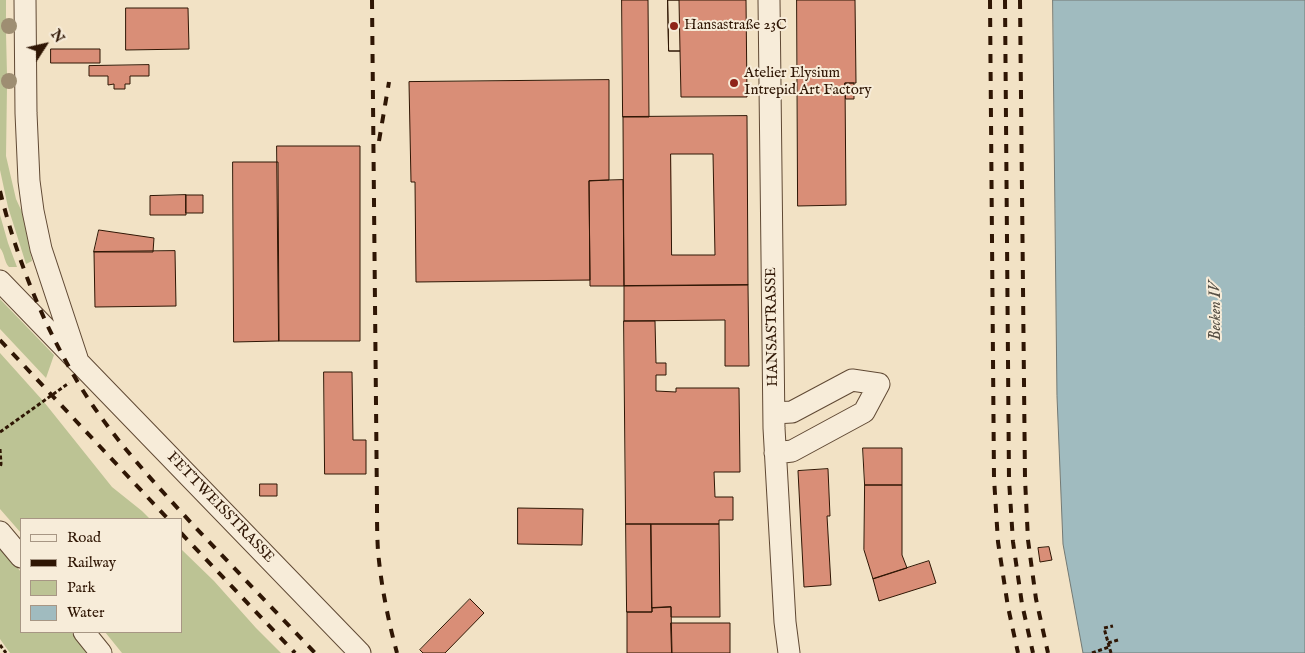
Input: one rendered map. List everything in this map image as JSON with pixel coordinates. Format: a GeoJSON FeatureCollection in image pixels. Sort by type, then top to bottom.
{"type":"FeatureCollection","features":[{"type":"Feature","properties":{"kind":"street","name":"FETTWEISSTRASSE"},"geometry":{"type":"LineString","coordinates":[[25,0],[26,113],[29,181],[33,211],[41,249],[83,366]]}},
{"type":"Feature","properties":{"kind":"street","name":"HANSASTRASSE"},"geometry":{"type":"LineString","coordinates":[[769,0],[775,453],[785,622],[789,653]]}},
{"type":"Feature","properties":{"kind":"street","name":"FETTWEISSTRASSE"},"geometry":{"type":"LineString","coordinates":[[0,281],[360,653]]}},
{"type":"Feature","properties":{"kind":"street"},"geometry":{"type":"LineString","coordinates":[[774,413],[792,412],[852,380],[879,384],[864,412],[792,451],[775,453]]}},
{"type":"Feature","properties":{"kind":"street"},"geometry":{"type":"LineString","coordinates":[[0,532],[20,556]]}},
{"type":"Feature","properties":{"kind":"street"},"geometry":{"type":"LineString","coordinates":[[85,633],[101,653]]}},
{"type":"Feature","properties":{"kind":"path"},"geometry":{"type":"LineString","coordinates":[[0,432],[52,396],[83,366]]}},
{"type":"Feature","properties":{"kind":"path"},"geometry":{"type":"LineString","coordinates":[[0,449],[0,468]]}},
{"type":"Feature","properties":{"kind":"path"},"geometry":{"type":"LineString","coordinates":[[1111,653],[1104,628],[1114,626]]}},
{"type":"Feature","properties":{"kind":"path"},"geometry":{"type":"LineString","coordinates":[[1092,653],[1118,640]]}},
{"type":"Feature","properties":{"kind":"path"},"geometry":{"type":"LineString","coordinates":[[0,645],[6,653]]}},
{"type":"Feature","properties":{"kind":"green space"},"geometry":{"type":"Polygon","coordinates":[[[0,0],[6,0],[6,21],[11,22],[12,32],[6,33],[7,75],[12,76],[12,87],[7,87],[6,156],[16,199],[22,212],[32,261],[26,264],[8,207],[0,170],[0,0]]]}},
{"type":"Feature","properties":{"kind":"green space"},"geometry":{"type":"Polygon","coordinates":[[[0,215],[17,267],[9,267],[0,248],[0,215]]]}},
{"type":"Feature","properties":{"kind":"green space"},"geometry":{"type":"Polygon","coordinates":[[[0,299],[54,355],[46,378],[0,329],[0,299]]]}},
{"type":"Feature","properties":{"kind":"green space"},"geometry":{"type":"Polygon","coordinates":[[[0,353],[44,402],[112,487],[149,518],[20,518],[20,532],[0,509],[0,353]]]}},
{"type":"Feature","properties":{"kind":"green space"},"geometry":{"type":"Polygon","coordinates":[[[0,547],[20,571],[20,633],[72,633],[89,653],[10,653],[0,639],[0,547]]]}},
{"type":"Feature","properties":{"kind":"green space"},"geometry":{"type":"Polygon","coordinates":[[[182,550],[214,581],[281,653],[122,653],[106,633],[182,633],[182,550]]]}},
{"type":"Feature","properties":{"kind":"water","name":"Becken IV"},"geometry":{"type":"Polygon","coordinates":[[[1053,0],[1305,0],[1305,653],[1083,653],[1063,544],[1057,396],[1053,0]]]}},
{"type":"Feature","properties":{"kind":"building"},"geometry":{"type":"Polygon","coordinates":[[[622,0],[648,0],[649,117],[623,117],[622,0]]]}},
{"type":"Feature","properties":{"kind":"building"},"geometry":{"type":"Polygon","coordinates":[[[668,0],[746,0],[747,97],[681,97],[680,51],[669,51],[668,0]]]}},
{"type":"Feature","properties":{"kind":"building","name":"Hansastraße 23C"},"geometry":{"type":"Polygon","coordinates":[[[668,0],[679,0],[680,51],[669,51],[668,0]]]}},
{"type":"Feature","properties":{"kind":"building"},"geometry":{"type":"Polygon","coordinates":[[[797,0],[855,0],[856,83],[845,83],[846,205],[798,206],[797,0]]]}},
{"type":"Feature","properties":{"kind":"building"},"geometry":{"type":"Polygon","coordinates":[[[126,8],[188,8],[189,49],[126,50],[126,8]]]}},
{"type":"Feature","properties":{"kind":"building"},"geometry":{"type":"Polygon","coordinates":[[[51,49],[100,49],[100,63],[51,63],[51,49]]]}},
{"type":"Feature","properties":{"kind":"building"},"geometry":{"type":"Polygon","coordinates":[[[149,65],[149,76],[130,76],[130,84],[125,84],[125,89],[114,89],[114,84],[108,85],[108,76],[89,76],[89,66],[149,65]]]}},
{"type":"Feature","properties":{"kind":"building"},"geometry":{"type":"Polygon","coordinates":[[[609,80],[609,180],[589,181],[590,280],[416,282],[415,182],[411,182],[409,82],[609,80]]]}},
{"type":"Feature","properties":{"kind":"building"},"geometry":{"type":"Polygon","coordinates":[[[845,83],[854,83],[854,99],[846,99],[845,83]]]}},
{"type":"Feature","properties":{"kind":"building"},"geometry":{"type":"Polygon","coordinates":[[[747,116],[748,285],[624,286],[623,117],[747,116]],[[671,154],[672,255],[715,255],[713,154],[671,154]]]}},
{"type":"Feature","properties":{"kind":"building"},"geometry":{"type":"Polygon","coordinates":[[[277,146],[360,146],[360,341],[279,341],[277,146]]]}},
{"type":"Feature","properties":{"kind":"building"},"geometry":{"type":"Polygon","coordinates":[[[233,162],[278,162],[279,341],[234,342],[233,162]]]}},
{"type":"Feature","properties":{"kind":"building"},"geometry":{"type":"Polygon","coordinates":[[[623,180],[624,286],[590,286],[589,181],[623,180]]]}},
{"type":"Feature","properties":{"kind":"building"},"geometry":{"type":"Polygon","coordinates":[[[186,195],[203,195],[203,213],[186,213],[186,195]]]}},
{"type":"Feature","properties":{"kind":"building"},"geometry":{"type":"Polygon","coordinates":[[[186,195],[186,215],[150,215],[150,196],[186,195]]]}},
{"type":"Feature","properties":{"kind":"building"},"geometry":{"type":"Polygon","coordinates":[[[99,230],[154,238],[153,252],[94,252],[99,230]]]}},
{"type":"Feature","properties":{"kind":"building"},"geometry":{"type":"Polygon","coordinates":[[[175,251],[176,306],[95,307],[94,252],[175,251]]]}},
{"type":"Feature","properties":{"kind":"building"},"geometry":{"type":"Polygon","coordinates":[[[748,285],[749,366],[725,366],[725,320],[624,321],[624,286],[748,285]]]}},
{"type":"Feature","properties":{"kind":"building"},"geometry":{"type":"Polygon","coordinates":[[[624,321],[655,321],[656,363],[666,363],[666,375],[656,375],[656,391],[676,392],[676,388],[739,388],[740,472],[714,472],[715,497],[733,497],[733,520],[719,520],[719,524],[626,524],[624,321]]]}},
{"type":"Feature","properties":{"kind":"building"},"geometry":{"type":"Polygon","coordinates":[[[324,372],[352,372],[353,440],[366,440],[366,474],[325,474],[324,372]]]}},
{"type":"Feature","properties":{"kind":"building"},"geometry":{"type":"Polygon","coordinates":[[[863,448],[902,448],[902,485],[865,485],[863,448]]]}},
{"type":"Feature","properties":{"kind":"building"},"geometry":{"type":"Polygon","coordinates":[[[828,469],[830,516],[827,516],[831,585],[804,587],[798,471],[828,469]]]}},
{"type":"Feature","properties":{"kind":"building"},"geometry":{"type":"Polygon","coordinates":[[[260,484],[277,484],[277,496],[260,496],[260,484]]]}},
{"type":"Feature","properties":{"kind":"building"},"geometry":{"type":"Polygon","coordinates":[[[865,485],[902,485],[902,555],[907,568],[873,579],[864,550],[865,485]]]}},
{"type":"Feature","properties":{"kind":"building"},"geometry":{"type":"Polygon","coordinates":[[[518,508],[583,509],[582,545],[518,544],[518,508]]]}},
{"type":"Feature","properties":{"kind":"building"},"geometry":{"type":"Polygon","coordinates":[[[626,524],[651,524],[652,612],[627,612],[626,524]]]}},
{"type":"Feature","properties":{"kind":"building"},"geometry":{"type":"Polygon","coordinates":[[[651,524],[719,524],[720,617],[671,617],[671,607],[652,608],[651,524]]]}},
{"type":"Feature","properties":{"kind":"building"},"geometry":{"type":"Polygon","coordinates":[[[1049,547],[1052,560],[1040,562],[1038,548],[1049,547]]]}},
{"type":"Feature","properties":{"kind":"building"},"geometry":{"type":"Polygon","coordinates":[[[929,561],[936,583],[879,601],[873,579],[929,561]]]}},
{"type":"Feature","properties":{"kind":"building"},"geometry":{"type":"Polygon","coordinates":[[[470,599],[484,613],[445,653],[423,653],[420,650],[470,599]]]}},
{"type":"Feature","properties":{"kind":"building"},"geometry":{"type":"Polygon","coordinates":[[[671,607],[672,653],[627,653],[627,612],[652,612],[652,608],[671,607]]]}},
{"type":"Feature","properties":{"kind":"building"},"geometry":{"type":"Polygon","coordinates":[[[671,623],[730,623],[730,653],[672,653],[671,623]]]}},
{"type":"Feature","properties":{"kind":"railway"},"geometry":{"type":"LineString","coordinates":[[372,0],[377,539],[383,590],[397,653]]}},
{"type":"Feature","properties":{"kind":"railway"},"geometry":{"type":"LineString","coordinates":[[990,0],[994,478],[998,542],[1008,607],[1018,653]]}},
{"type":"Feature","properties":{"kind":"railway"},"geometry":{"type":"LineString","coordinates":[[1005,0],[1009,480],[1013,542],[1022,604],[1033,653]]}},
{"type":"Feature","properties":{"kind":"railway"},"geometry":{"type":"LineString","coordinates":[[1020,0],[1025,479],[1028,540],[1036,599],[1048,653]]}},
{"type":"Feature","properties":{"kind":"railway"},"geometry":{"type":"LineString","coordinates":[[379,141],[389,82]]}},
{"type":"Feature","properties":{"kind":"railway"},"geometry":{"type":"LineString","coordinates":[[0,191],[20,259],[47,325],[69,367],[96,410],[127,451],[195,527],[315,653]]}},
{"type":"Feature","properties":{"kind":"railway"},"geometry":{"type":"LineString","coordinates":[[0,340],[167,518]]}},
{"type":"Feature","properties":{"kind":"railway"},"geometry":{"type":"LineString","coordinates":[[182,534],[295,653]]}},
{"type":"Feature","properties":{"kind":"place","name":"Hansastraße 23C"},"geometry":{"type":"Point","coordinates":[674,26]}},
{"type":"Feature","properties":{"kind":"place","name":"Atelier Elysium Intrepid Art Factory"},"geometry":{"type":"Point","coordinates":[734,83]}}]}
